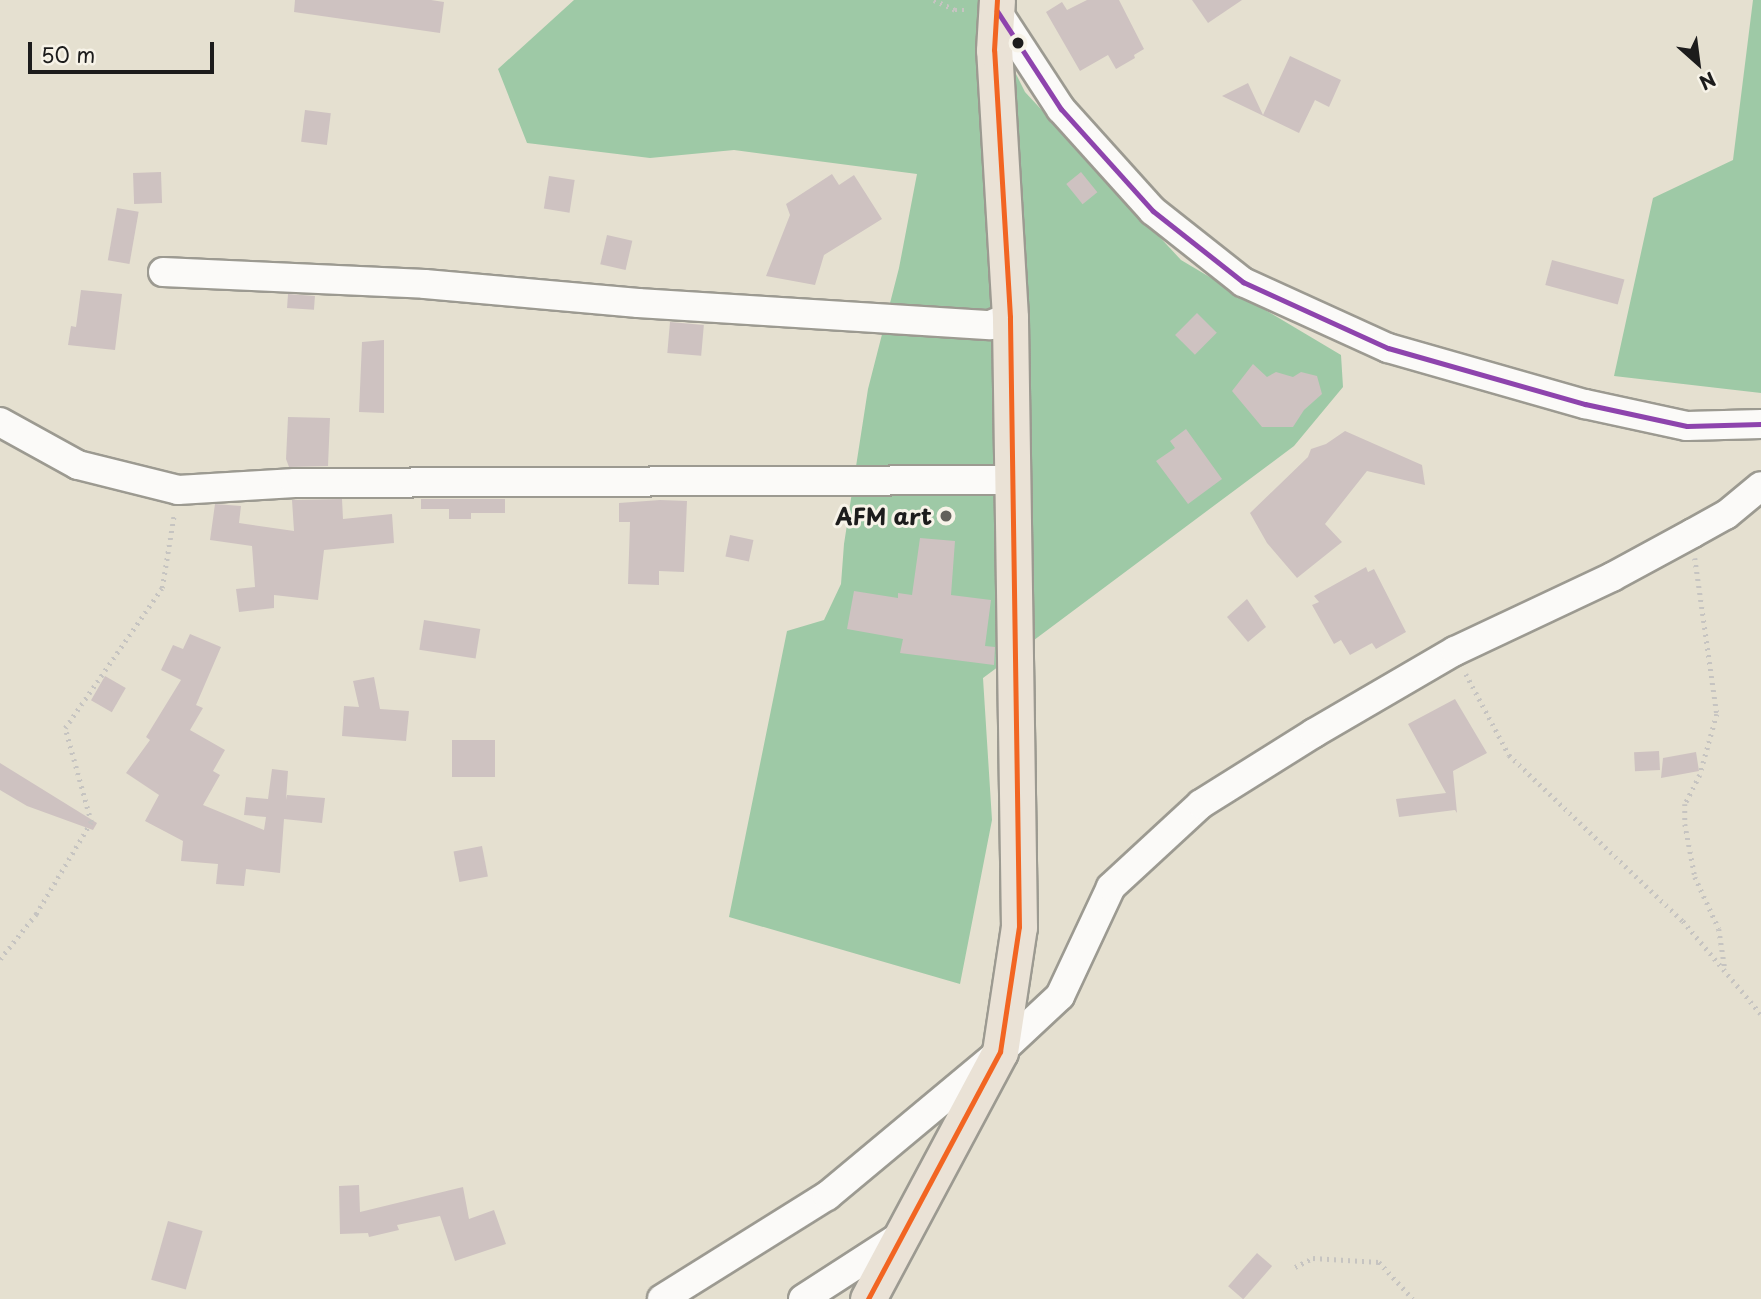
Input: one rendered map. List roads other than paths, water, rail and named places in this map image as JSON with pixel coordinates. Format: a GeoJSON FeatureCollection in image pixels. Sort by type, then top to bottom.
{"type":"FeatureCollection","features":[{"type":"Feature","properties":{"kind":"main road"},"geometry":{"type":"LineString","coordinates":[[868,1299],[1000,1052],[1019,927],[1010,317],[994,50],[997,5]]}},
{"type":"Feature","properties":{"kind":"street"},"geometry":{"type":"LineString","coordinates":[[997,5],[1061,109],[1153,211],[1243,282],[1388,348],[1585,404],[1687,426],[1761,424]]}},
{"type":"Feature","properties":{"kind":"street"},"geometry":{"type":"LineString","coordinates":[[163,272],[425,284],[638,303],[990,326],[1010,317]]}},
{"type":"Feature","properties":{"kind":"street"},"geometry":{"type":"LineString","coordinates":[[0,422],[78,465],[178,490],[295,483],[1012,480]]}},
{"type":"Feature","properties":{"kind":"street"},"geometry":{"type":"LineString","coordinates":[[662,1299],[827,1196],[1000,1052],[1060,996],[1111,887],[1201,804],[1455,651],[1612,577],[1726,515],[1761,486]]}},
{"type":"Feature","properties":{"kind":"street"},"geometry":{"type":"LineString","coordinates":[[803,1299],[904,1234]]}},
{"type":"Feature","properties":{"kind":"place","name":"AFM art"},"geometry":{"type":"Point","coordinates":[946,516]}}]}
